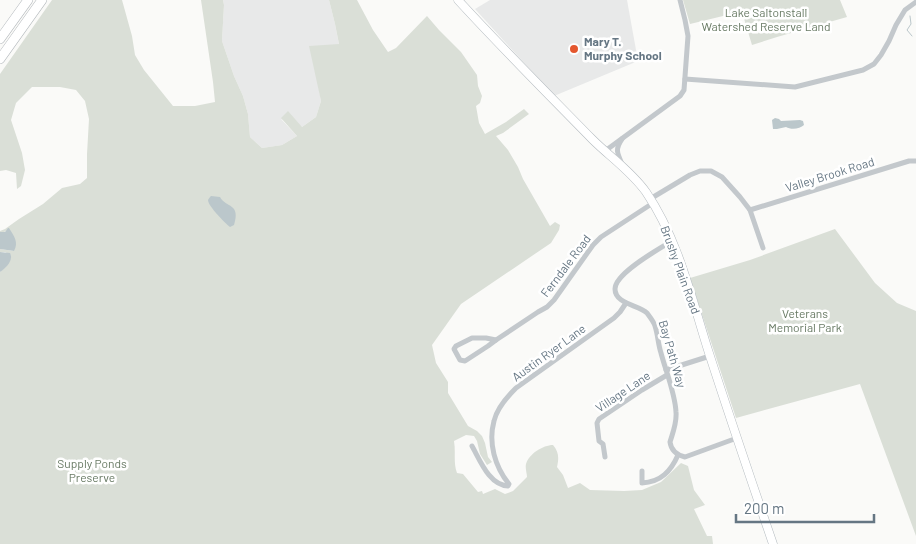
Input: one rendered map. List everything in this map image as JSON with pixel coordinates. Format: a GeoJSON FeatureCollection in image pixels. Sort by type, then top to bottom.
{"type":"FeatureCollection","features":[{"type":"Feature","properties":{"kind":"highway"},"geometry":{"type":"LineString","coordinates":[[0,39],[28,0]]}},
{"type":"Feature","properties":{"kind":"highway"},"geometry":{"type":"LineString","coordinates":[[0,59],[42,0]]}},
{"type":"Feature","properties":{"kind":"main road","name":"Brushy Plain Road"},"geometry":{"type":"LineString","coordinates":[[458,1],[605,151],[638,182],[651,201],[672,241],[681,264],[736,438],[773,544]]}},
{"type":"Feature","properties":{"kind":"street"},"geometry":{"type":"LineString","coordinates":[[605,151],[680,96],[684,90],[688,36],[680,0]]}},
{"type":"Feature","properties":{"kind":"street"},"geometry":{"type":"LineString","coordinates":[[685,80],[795,87],[863,70],[874,64],[881,56],[904,10],[916,2]]}},
{"type":"Feature","properties":{"kind":"street"},"geometry":{"type":"LineString","coordinates":[[623,167],[617,153],[620,142],[624,137]]}},
{"type":"Feature","properties":{"kind":"street","name":"Valley Brook Road"},"geometry":{"type":"LineString","coordinates":[[750,210],[909,161],[916,161]]}},
{"type":"Feature","properties":{"kind":"street","name":"Ferndale Road"},"geometry":{"type":"LineString","coordinates":[[496,340],[472,338],[456,346],[454,349],[460,360],[464,361],[548,307],[593,245],[601,237],[690,175],[700,171],[711,171],[722,177],[750,210]]}},
{"type":"Feature","properties":{"kind":"street"},"geometry":{"type":"LineString","coordinates":[[750,210],[762,248]]}},
{"type":"Feature","properties":{"kind":"street"},"geometry":{"type":"LineString","coordinates":[[626,302],[616,294],[615,288],[619,279],[634,265],[672,241]]}},
{"type":"Feature","properties":{"kind":"street","name":"Bay Path Way"},"geometry":{"type":"LineString","coordinates":[[626,302],[647,313],[655,327],[674,398],[676,412],[675,427],[670,442],[673,450],[678,455]]}},
{"type":"Feature","properties":{"kind":"street","name":"Austin Ryer Lane"},"geometry":{"type":"LineString","coordinates":[[472,446],[492,479],[503,486],[508,486],[509,484],[497,467],[493,450],[492,434],[494,420],[501,406],[516,388],[614,318],[626,302]]}},
{"type":"Feature","properties":{"kind":"street","name":"Village Lane"},"geometry":{"type":"LineString","coordinates":[[605,457],[603,444],[599,441],[597,423],[599,419],[666,372],[710,356]]}},
{"type":"Feature","properties":{"kind":"street"},"geometry":{"type":"LineString","coordinates":[[642,471],[642,483],[651,482],[670,470],[678,455],[684,457],[693,455],[736,438]]}},
{"type":"Feature","properties":{"kind":"shaded area"},"geometry":{"type":"Polygon","coordinates":[[[223,0],[329,0],[339,44],[317,78],[321,101],[316,117],[302,127],[281,119],[297,136],[282,145],[262,148],[250,137],[248,114],[243,96],[222,41],[223,0]]]}},
{"type":"Feature","properties":{"kind":"shaded area","name":"Mary T. Murphy School"},"geometry":{"type":"Polygon","coordinates":[[[490,0],[627,0],[638,61],[554,96],[475,9],[490,0]]]}},
{"type":"Feature","properties":{"kind":"shaded area"},"geometry":{"type":"Polygon","coordinates":[[[775,118],[781,121],[800,120],[803,121],[804,125],[795,129],[786,127],[773,129],[772,120],[775,118]]]}},
{"type":"Feature","properties":{"kind":"shaded area"},"geometry":{"type":"Polygon","coordinates":[[[211,196],[220,197],[234,209],[236,218],[234,225],[230,227],[214,210],[208,200],[211,196]]]}},
{"type":"Feature","properties":{"kind":"shaded area"},"geometry":{"type":"Polygon","coordinates":[[[8,228],[15,239],[14,251],[0,249],[0,232],[5,232],[8,228]]]}},
{"type":"Feature","properties":{"kind":"shaded area"},"geometry":{"type":"Polygon","coordinates":[[[0,252],[10,253],[11,258],[7,266],[0,272],[0,252]]]}},
{"type":"Feature","properties":{"kind":"green space","name":"Supply Ponds Preserve"},"geometry":{"type":"Polygon","coordinates":[[[52,0],[122,0],[135,55],[144,70],[173,106],[195,106],[215,102],[201,0],[223,0],[222,41],[243,96],[248,114],[250,137],[262,148],[282,145],[297,136],[281,118],[288,111],[302,127],[316,117],[321,101],[309,46],[339,44],[329,0],[357,0],[373,30],[388,52],[396,48],[427,16],[461,52],[477,75],[478,86],[482,96],[480,103],[476,106],[479,123],[485,134],[524,109],[529,114],[496,136],[508,150],[550,226],[555,222],[560,225],[551,243],[461,304],[432,345],[436,363],[448,382],[448,393],[468,426],[482,436],[488,457],[492,462],[487,465],[480,454],[474,436],[466,435],[454,441],[457,473],[463,474],[478,492],[482,491],[483,494],[495,489],[505,494],[513,491],[527,477],[526,464],[533,454],[553,445],[558,455],[557,467],[563,475],[568,488],[580,483],[590,490],[624,491],[642,490],[661,482],[681,463],[688,466],[694,490],[705,505],[694,509],[707,536],[712,536],[713,544],[0,544],[0,272],[10,260],[11,255],[0,252],[0,249],[14,251],[7,230],[3,233],[0,231],[43,204],[62,188],[80,184],[87,178],[89,119],[85,101],[76,90],[60,87],[32,87],[16,103],[11,120],[22,153],[25,170],[21,186],[17,189],[16,173],[6,170],[0,171],[0,74],[52,0]]]}},
{"type":"Feature","properties":{"kind":"green space","name":"Lake Saltonstall Watershed Reserve Land"},"geometry":{"type":"Polygon","coordinates":[[[683,0],[840,0],[847,17],[752,45],[742,12],[690,24],[683,0]]]}},
{"type":"Feature","properties":{"kind":"green space","name":"Veterans Memorial Park"},"geometry":{"type":"Polygon","coordinates":[[[835,229],[875,283],[897,303],[916,311],[916,536],[860,384],[736,418],[690,278],[750,260],[835,229]]]}},
{"type":"Feature","properties":{"kind":"waterway"},"geometry":{"type":"LineString","coordinates":[[910,16],[911,24],[907,30],[912,36]]}},
{"type":"Feature","properties":{"kind":"place","name":"Mary T. Murphy School"},"geometry":{"type":"Point","coordinates":[574,49]}}]}
